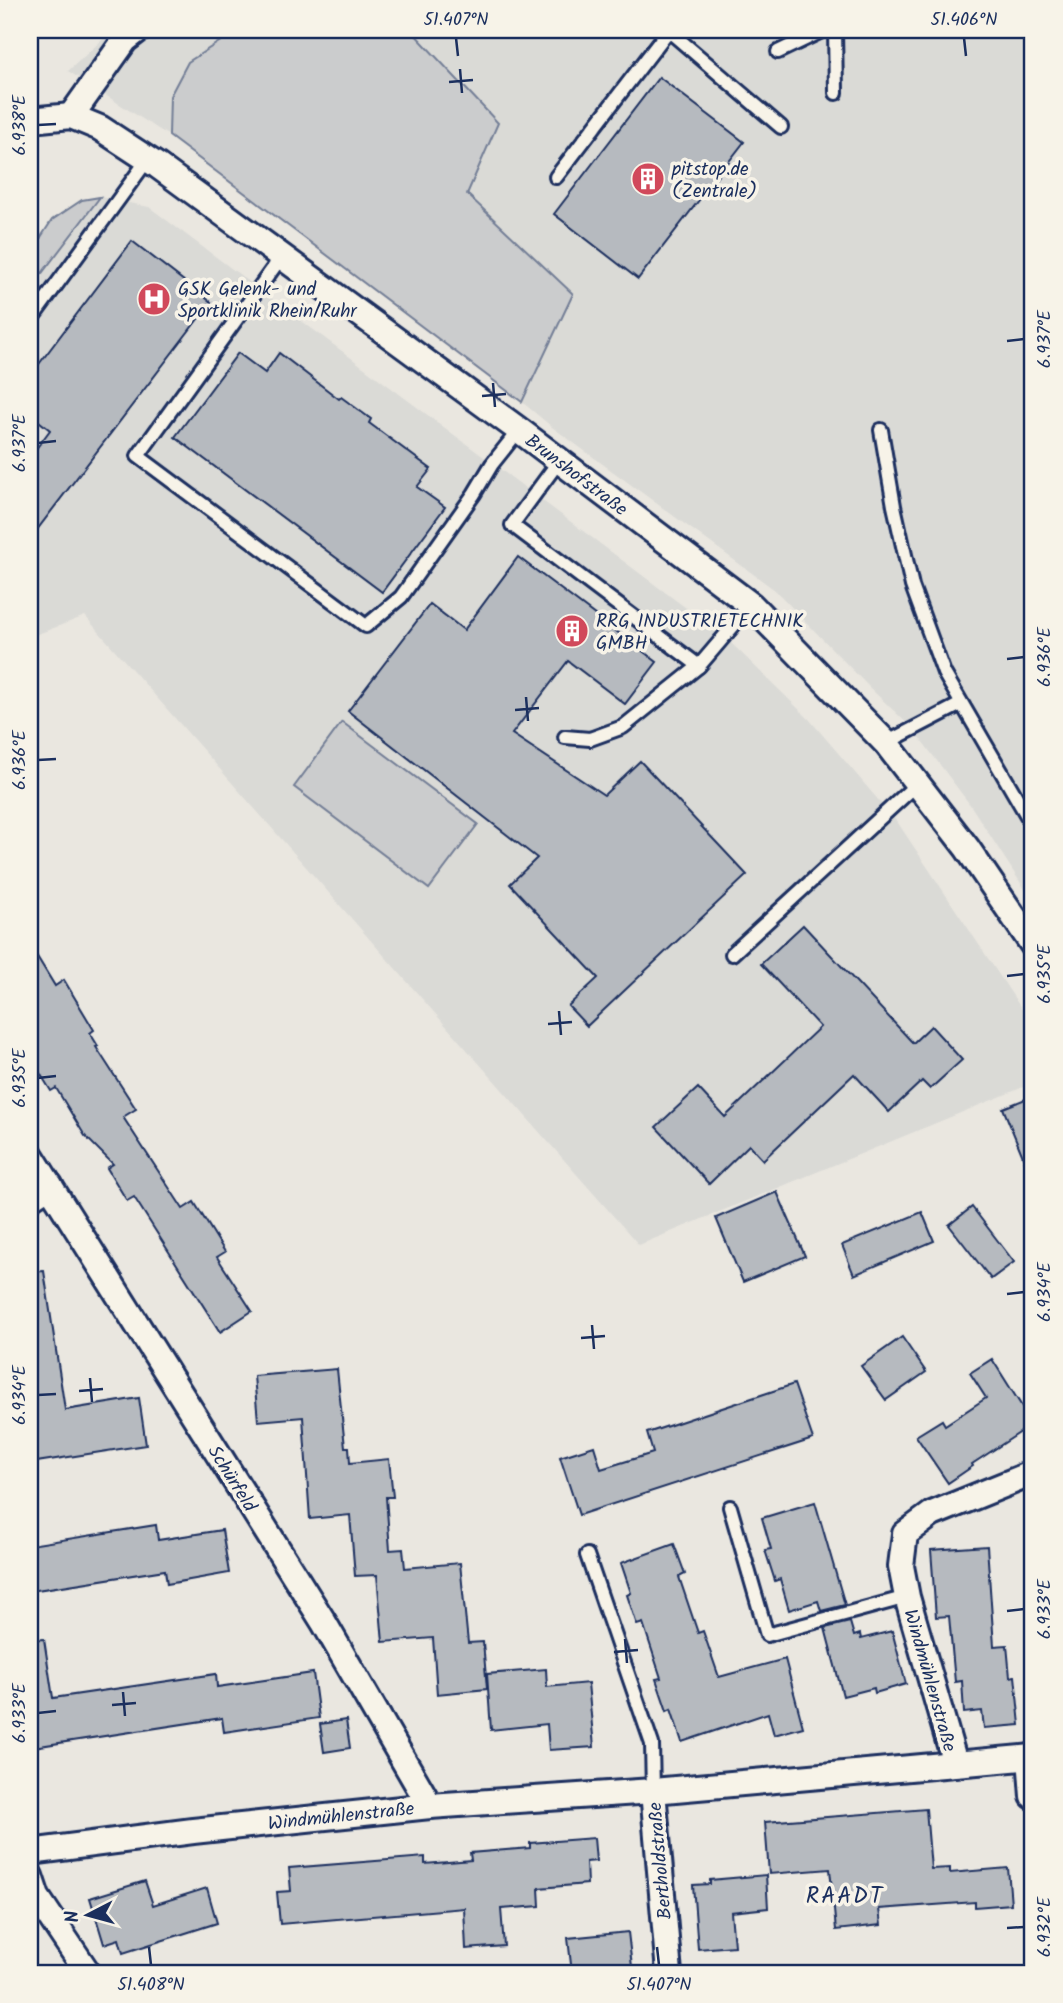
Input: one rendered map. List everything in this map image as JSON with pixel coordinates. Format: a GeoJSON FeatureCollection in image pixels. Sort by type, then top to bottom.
{"type":"FeatureCollection","features":[{"type":"Feature","properties":{"kind":"street"},"geometry":{"type":"LineString","coordinates":[[71,116],[125,40],[138,30]]}},
{"type":"Feature","properties":{"kind":"street","name":"Brunshofstraße"},"geometry":{"type":"LineString","coordinates":[[30,120],[71,116],[100,128],[148,159],[519,430],[751,605],[886,743],[967,848],[1033,945]]}},
{"type":"Feature","properties":{"kind":"street","name":"Schürfeld"},"geometry":{"type":"LineString","coordinates":[[30,1154],[40,1191],[323,1621],[430,1806]]}},
{"type":"Feature","properties":{"kind":"street","name":"Windmühlenstraße"},"geometry":{"type":"LineString","coordinates":[[955,1763],[907,1597],[901,1566],[905,1534],[932,1514],[1033,1473]]}},
{"type":"Feature","properties":{"kind":"street"},"geometry":{"type":"LineString","coordinates":[[1032,1757],[1033,1796]]}},
{"type":"Feature","properties":{"kind":"street","name":"Windmühlenstraße"},"geometry":{"type":"LineString","coordinates":[[30,1852],[193,1831],[430,1806],[653,1791],[1032,1757]]}},
{"type":"Feature","properties":{"kind":"street","name":"Bertholdstraße"},"geometry":{"type":"LineString","coordinates":[[653,1791],[669,1973]]}},
{"type":"Feature","properties":{"kind":"street"},"geometry":{"type":"LineString","coordinates":[[30,1876],[37,1897],[88,1973]]}},
{"type":"Feature","properties":{"kind":"lane"},"geometry":{"type":"LineString","coordinates":[[778,51],[824,30]]}},
{"type":"Feature","properties":{"kind":"lane"},"geometry":{"type":"LineString","coordinates":[[835,30],[836,93]]}},
{"type":"Feature","properties":{"kind":"lane"},"geometry":{"type":"LineString","coordinates":[[556,177],[668,31],[781,127]]}},
{"type":"Feature","properties":{"kind":"lane"},"geometry":{"type":"LineString","coordinates":[[30,321],[148,159]]}},
{"type":"Feature","properties":{"kind":"lane"},"geometry":{"type":"LineString","coordinates":[[282,256],[138,456],[366,626],[401,597],[492,464],[519,430]]}},
{"type":"Feature","properties":{"kind":"lane"},"geometry":{"type":"LineString","coordinates":[[881,430],[912,586],[944,673],[1033,826]]}},
{"type":"Feature","properties":{"kind":"lane"},"geometry":{"type":"LineString","coordinates":[[559,461],[512,525],[699,666]]}},
{"type":"Feature","properties":{"kind":"lane"},"geometry":{"type":"LineString","coordinates":[[565,737],[590,739],[623,727],[699,666],[751,605]]}},
{"type":"Feature","properties":{"kind":"lane"},"geometry":{"type":"LineString","coordinates":[[886,743],[961,704]]}},
{"type":"Feature","properties":{"kind":"lane"},"geometry":{"type":"LineString","coordinates":[[732,954],[918,784]]}},
{"type":"Feature","properties":{"kind":"lane","name":"Windmühlenstraße"},"geometry":{"type":"LineString","coordinates":[[730,1507],[767,1635],[907,1597]]}},
{"type":"Feature","properties":{"kind":"lane"},"geometry":{"type":"LineString","coordinates":[[587,1555],[652,1744],[653,1791]]}},
{"type":"Feature","properties":{"kind":"shaded area"},"geometry":{"type":"Polygon","coordinates":[[[113,30],[1033,30],[1033,902],[971,806],[913,729],[775,590],[552,427],[169,136],[68,71],[113,30]]]}},
{"type":"Feature","properties":{"kind":"shaded area"},"geometry":{"type":"Polygon","coordinates":[[[238,30],[411,30],[498,123],[467,194],[573,294],[522,402],[169,136],[170,96],[188,62],[238,30]]]}},
{"type":"Feature","properties":{"kind":"shaded area"},"geometry":{"type":"Polygon","coordinates":[[[100,197],[149,207],[725,637],[809,719],[898,823],[1033,1026],[1033,1083],[639,1245],[85,616],[30,637],[30,289],[100,197]]]}},
{"type":"Feature","properties":{"kind":"shaded area"},"geometry":{"type":"Polygon","coordinates":[[[100,197],[30,289],[30,263],[52,220],[82,200],[100,197]]]}},
{"type":"Feature","properties":{"kind":"shaded area"},"geometry":{"type":"Polygon","coordinates":[[[342,722],[478,824],[429,889],[294,787],[342,722]]]}},
{"type":"Feature","properties":{"kind":"building","name":"pitstop.de (Zentrale)"},"geometry":{"type":"Polygon","coordinates":[[[659,77],[744,142],[638,279],[554,214],[659,77]]]}},
{"type":"Feature","properties":{"kind":"building"},"geometry":{"type":"Polygon","coordinates":[[[132,241],[211,302],[30,539],[30,457],[50,430],[30,414],[30,376],[132,241]]]}},
{"type":"Feature","properties":{"kind":"building"},"geometry":{"type":"Polygon","coordinates":[[[238,353],[265,373],[279,353],[339,399],[341,397],[371,419],[369,423],[431,469],[417,487],[445,507],[382,592],[175,437],[238,353]]]}},
{"type":"Feature","properties":{"kind":"building"},"geometry":{"type":"Polygon","coordinates":[[[518,557],[657,662],[625,704],[568,661],[512,734],[604,795],[640,761],[747,875],[587,1026],[568,1006],[598,978],[510,884],[537,858],[348,711],[430,604],[464,630],[518,557]]]}},
{"type":"Feature","properties":{"kind":"building"},"geometry":{"type":"Polygon","coordinates":[[[803,925],[913,1043],[931,1026],[962,1060],[930,1089],[922,1081],[889,1112],[854,1074],[763,1160],[749,1145],[709,1184],[656,1127],[698,1088],[725,1117],[820,1027],[761,964],[803,925]]]}},
{"type":"Feature","properties":{"kind":"building"},"geometry":{"type":"Polygon","coordinates":[[[30,945],[55,986],[64,980],[94,1030],[90,1033],[98,1046],[96,1047],[136,1109],[123,1117],[183,1209],[194,1202],[225,1252],[217,1257],[252,1311],[220,1332],[134,1197],[127,1201],[107,1168],[113,1164],[85,1136],[56,1088],[51,1091],[30,1057],[30,945]]]}},
{"type":"Feature","properties":{"kind":"building"},"geometry":{"type":"Polygon","coordinates":[[[1033,1096],[1033,1181],[1003,1108],[1033,1096]]]}},
{"type":"Feature","properties":{"kind":"building"},"geometry":{"type":"Polygon","coordinates":[[[777,1192],[805,1256],[743,1282],[716,1218],[777,1192]]]}},
{"type":"Feature","properties":{"kind":"building"},"geometry":{"type":"Polygon","coordinates":[[[972,1207],[1014,1262],[991,1279],[949,1225],[972,1207]]]}},
{"type":"Feature","properties":{"kind":"building"},"geometry":{"type":"Polygon","coordinates":[[[922,1212],[934,1241],[854,1275],[842,1245],[922,1212]]]}},
{"type":"Feature","properties":{"kind":"building"},"geometry":{"type":"Polygon","coordinates":[[[44,1271],[65,1410],[139,1398],[146,1445],[30,1463],[30,1272],[44,1271]]]}},
{"type":"Feature","properties":{"kind":"building"},"geometry":{"type":"Polygon","coordinates":[[[902,1337],[926,1372],[886,1400],[861,1366],[902,1337]]]}},
{"type":"Feature","properties":{"kind":"building"},"geometry":{"type":"Polygon","coordinates":[[[992,1359],[1033,1424],[948,1483],[916,1436],[942,1420],[945,1425],[986,1398],[970,1373],[992,1359]]]}},
{"type":"Feature","properties":{"kind":"building"},"geometry":{"type":"Polygon","coordinates":[[[337,1369],[345,1447],[349,1447],[350,1463],[389,1459],[393,1497],[386,1497],[390,1550],[403,1549],[405,1568],[460,1563],[468,1643],[483,1642],[487,1689],[437,1694],[433,1638],[383,1642],[377,1575],[355,1576],[350,1515],[310,1519],[303,1417],[258,1421],[254,1376],[337,1369]]]}},
{"type":"Feature","properties":{"kind":"building"},"geometry":{"type":"Polygon","coordinates":[[[794,1384],[813,1439],[579,1515],[560,1457],[594,1446],[601,1469],[653,1453],[647,1433],[794,1384]]]}},
{"type":"Feature","properties":{"kind":"building"},"geometry":{"type":"Polygon","coordinates":[[[815,1502],[845,1605],[821,1611],[818,1601],[789,1610],[780,1579],[775,1581],[765,1550],[771,1549],[762,1518],[815,1502]]]}},
{"type":"Feature","properties":{"kind":"building"},"geometry":{"type":"Polygon","coordinates":[[[156,1525],[158,1540],[222,1530],[229,1573],[167,1584],[165,1570],[30,1591],[30,1545],[156,1525]]]}},
{"type":"Feature","properties":{"kind":"building"},"geometry":{"type":"Polygon","coordinates":[[[674,1544],[685,1574],[679,1577],[698,1633],[703,1631],[719,1677],[785,1659],[803,1727],[774,1735],[768,1713],[682,1742],[671,1709],[667,1711],[656,1679],[661,1678],[643,1623],[637,1625],[627,1595],[631,1593],[621,1563],[674,1544]]]}},
{"type":"Feature","properties":{"kind":"building"},"geometry":{"type":"Polygon","coordinates":[[[987,1546],[994,1646],[1007,1645],[1010,1677],[1015,1676],[1020,1725],[984,1728],[982,1711],[964,1713],[962,1681],[955,1682],[949,1616],[936,1617],[931,1550],[987,1546]]]}},
{"type":"Feature","properties":{"kind":"building"},"geometry":{"type":"Polygon","coordinates":[[[850,1622],[854,1636],[860,1634],[861,1639],[892,1631],[906,1684],[875,1693],[874,1688],[843,1696],[825,1628],[850,1622]]]}},
{"type":"Feature","properties":{"kind":"building"},"geometry":{"type":"Polygon","coordinates":[[[44,1639],[53,1698],[216,1674],[217,1687],[313,1673],[319,1718],[224,1732],[222,1718],[33,1747],[30,1723],[30,1640],[44,1639]]]}},
{"type":"Feature","properties":{"kind":"building"},"geometry":{"type":"Polygon","coordinates":[[[546,1669],[547,1687],[588,1683],[594,1747],[549,1750],[547,1724],[491,1730],[487,1674],[546,1669]]]}},
{"type":"Feature","properties":{"kind":"building"},"geometry":{"type":"Polygon","coordinates":[[[346,1720],[350,1748],[324,1752],[320,1724],[346,1720]]]}},
{"type":"Feature","properties":{"kind":"building"},"geometry":{"type":"Polygon","coordinates":[[[926,1809],[931,1869],[950,1868],[950,1873],[1008,1868],[1011,1904],[975,1907],[975,1902],[879,1909],[881,1925],[836,1930],[830,1869],[769,1874],[765,1822],[926,1809]]]}},
{"type":"Feature","properties":{"kind":"building"},"geometry":{"type":"Polygon","coordinates":[[[594,1838],[596,1861],[586,1862],[587,1884],[539,1888],[540,1906],[501,1909],[504,1946],[466,1949],[464,1908],[280,1924],[277,1892],[291,1891],[289,1868],[425,1857],[425,1864],[471,1860],[470,1853],[530,1848],[530,1843],[594,1838]]]}},
{"type":"Feature","properties":{"kind":"building"},"geometry":{"type":"Polygon","coordinates":[[[766,1875],[768,1908],[731,1912],[734,1946],[698,1949],[693,1885],[710,1884],[710,1880],[766,1875]]]}},
{"type":"Feature","properties":{"kind":"building"},"geometry":{"type":"Polygon","coordinates":[[[145,1881],[153,1905],[207,1888],[217,1923],[123,1953],[119,1939],[104,1944],[90,1898],[145,1881]]]}},
{"type":"Feature","properties":{"kind":"building"},"geometry":{"type":"Polygon","coordinates":[[[628,1932],[632,1967],[599,1973],[572,1973],[568,1938],[628,1932]]]}},
{"type":"Feature","properties":{"kind":"place","name":"pitstop.de (Zentrale)"},"geometry":{"type":"Point","coordinates":[648,179]}},
{"type":"Feature","properties":{"kind":"place","name":"GSK Gelenk- und Sportklinik Rhein/Ruhr"},"geometry":{"type":"Point","coordinates":[154,299]}},
{"type":"Feature","properties":{"kind":"place","name":"RRG INDUSTRIETECHNIK GMBH"},"geometry":{"type":"Point","coordinates":[572,631]}},
{"type":"Feature","properties":{"kind":"district","name":"RAADT"},"geometry":{"type":"Point","coordinates":[845,1895]}}]}
